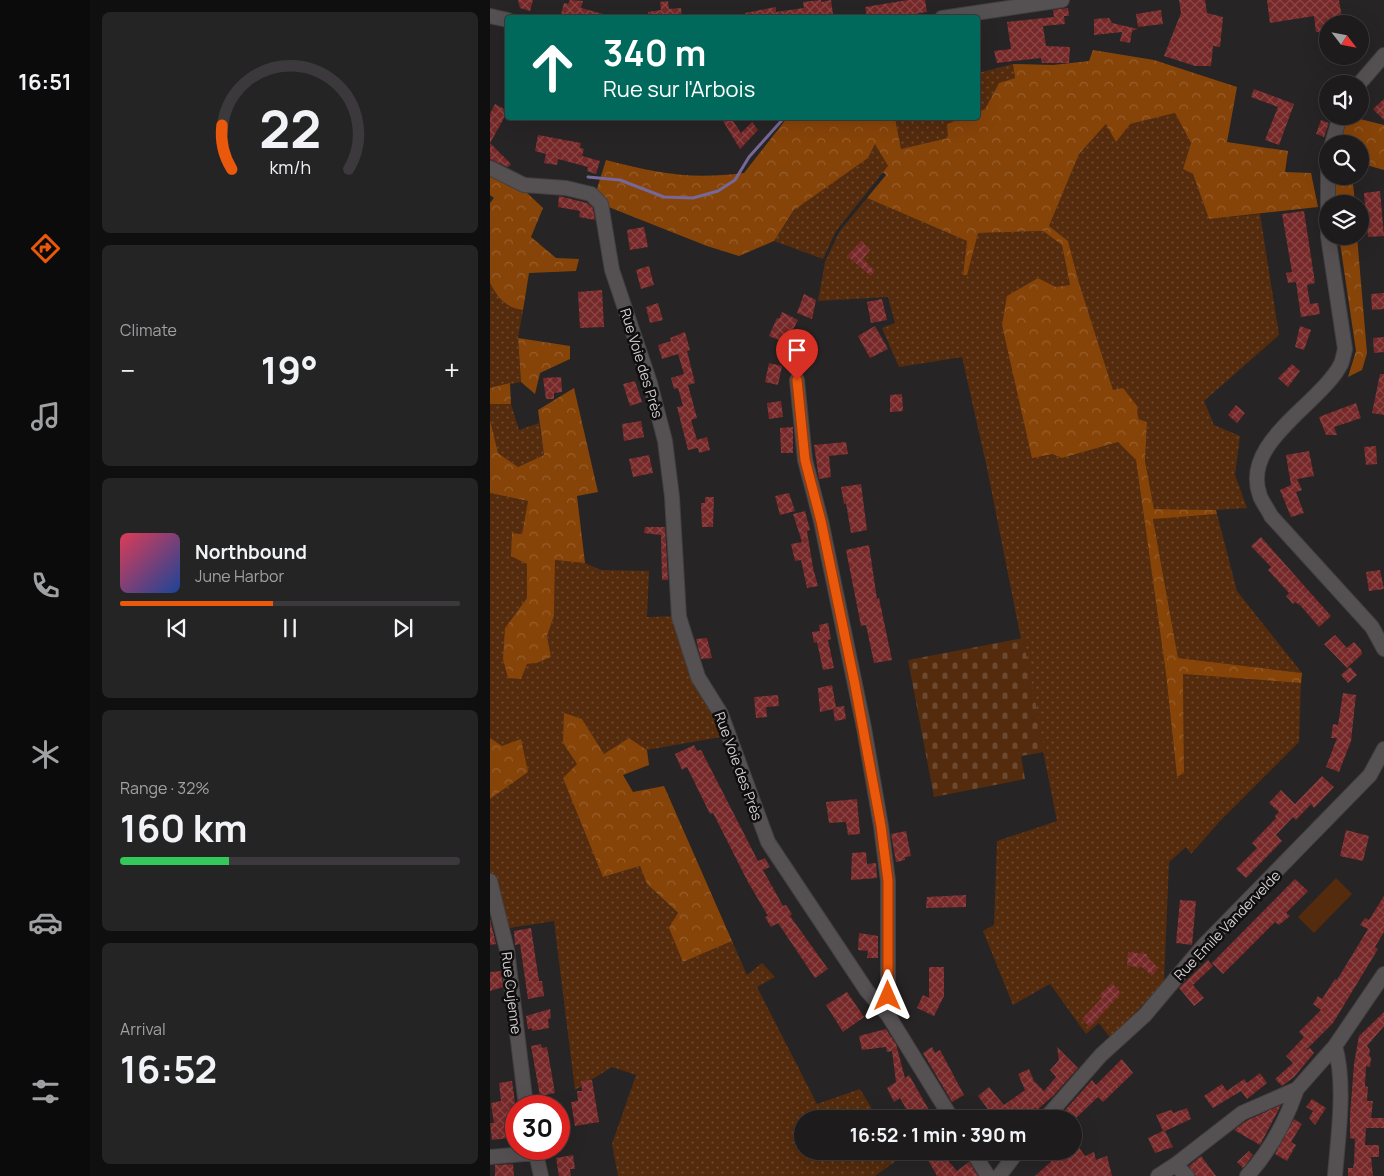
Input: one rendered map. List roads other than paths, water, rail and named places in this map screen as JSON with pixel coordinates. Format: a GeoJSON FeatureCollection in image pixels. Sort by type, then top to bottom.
{"type":"FeatureCollection","features":[{"type":"Feature","properties":{"kind":"street"},"geometry":{"type":"LineString","coordinates":[[962,15],[1062,0]]}},
{"type":"Feature","properties":{"kind":"street"},"geometry":{"type":"LineString","coordinates":[[490,16],[505,19]]}},
{"type":"Feature","properties":{"kind":"street"},"geometry":{"type":"LineString","coordinates":[[1367,75],[1384,55]]}},
{"type":"Feature","properties":{"kind":"street","name":"Rue Voie des Près"},"geometry":{"type":"LineString","coordinates":[[490,168],[524,184],[566,188],[591,194],[601,204],[612,270],[650,383],[665,442],[670,479],[679,617],[698,677],[721,714],[768,842],[867,990],[888,1015],[946,1110]]}},
{"type":"Feature","properties":{"kind":"street"},"geometry":{"type":"LineString","coordinates":[[1329,245],[1345,349],[1342,363],[1318,392],[1265,448],[1257,479],[1260,496],[1268,509],[1372,627],[1384,649]]}},
{"type":"Feature","properties":{"kind":"street"},"geometry":{"type":"LineString","coordinates":[[797,380],[805,460],[821,521],[861,712],[881,826],[888,881],[888,1015]]}},
{"type":"Feature","properties":{"kind":"street","name":"Rue Emile Vandervelde"},"geometry":{"type":"LineString","coordinates":[[1053,1110],[1101,1055],[1145,1015],[1204,945],[1370,776],[1384,749]]}},
{"type":"Feature","properties":{"kind":"street","name":"Rue Cujenne"},"geometry":{"type":"LineString","coordinates":[[490,881],[507,950],[525,1095]]}},
{"type":"Feature","properties":{"kind":"street"},"geometry":{"type":"LineString","coordinates":[[1247,1176],[1261,1160],[1288,1114],[1297,1089],[1335,1046],[1384,974]]}},
{"type":"Feature","properties":{"kind":"street"},"geometry":{"type":"LineString","coordinates":[[1335,1046],[1338,1055],[1340,1098],[1335,1176]]}},
{"type":"Feature","properties":{"kind":"street"},"geometry":{"type":"LineString","coordinates":[[1158,1176],[1242,1113],[1297,1089]]}},
{"type":"Feature","properties":{"kind":"street"},"geometry":{"type":"LineString","coordinates":[[490,1157],[505,1155]]}},
{"type":"Feature","properties":{"kind":"street"},"geometry":{"type":"LineString","coordinates":[[537,1160],[541,1176]]}},
{"type":"Feature","properties":{"kind":"street"},"geometry":{"type":"LineString","coordinates":[[978,1160],[988,1176]]}},
{"type":"Feature","properties":{"kind":"street"},"geometry":{"type":"LineString","coordinates":[[999,1176],[1011,1160]]}},
{"type":"Feature","properties":{"kind":"street"},"geometry":{"type":"LineString","coordinates":[[1175,1165],[1187,1176]]}},
{"type":"Feature","properties":{"kind":"waterway"},"geometry":{"type":"LineString","coordinates":[[588,177],[620,180],[664,197],[693,198],[718,191],[735,180],[749,157],[782,120]]}}]}
